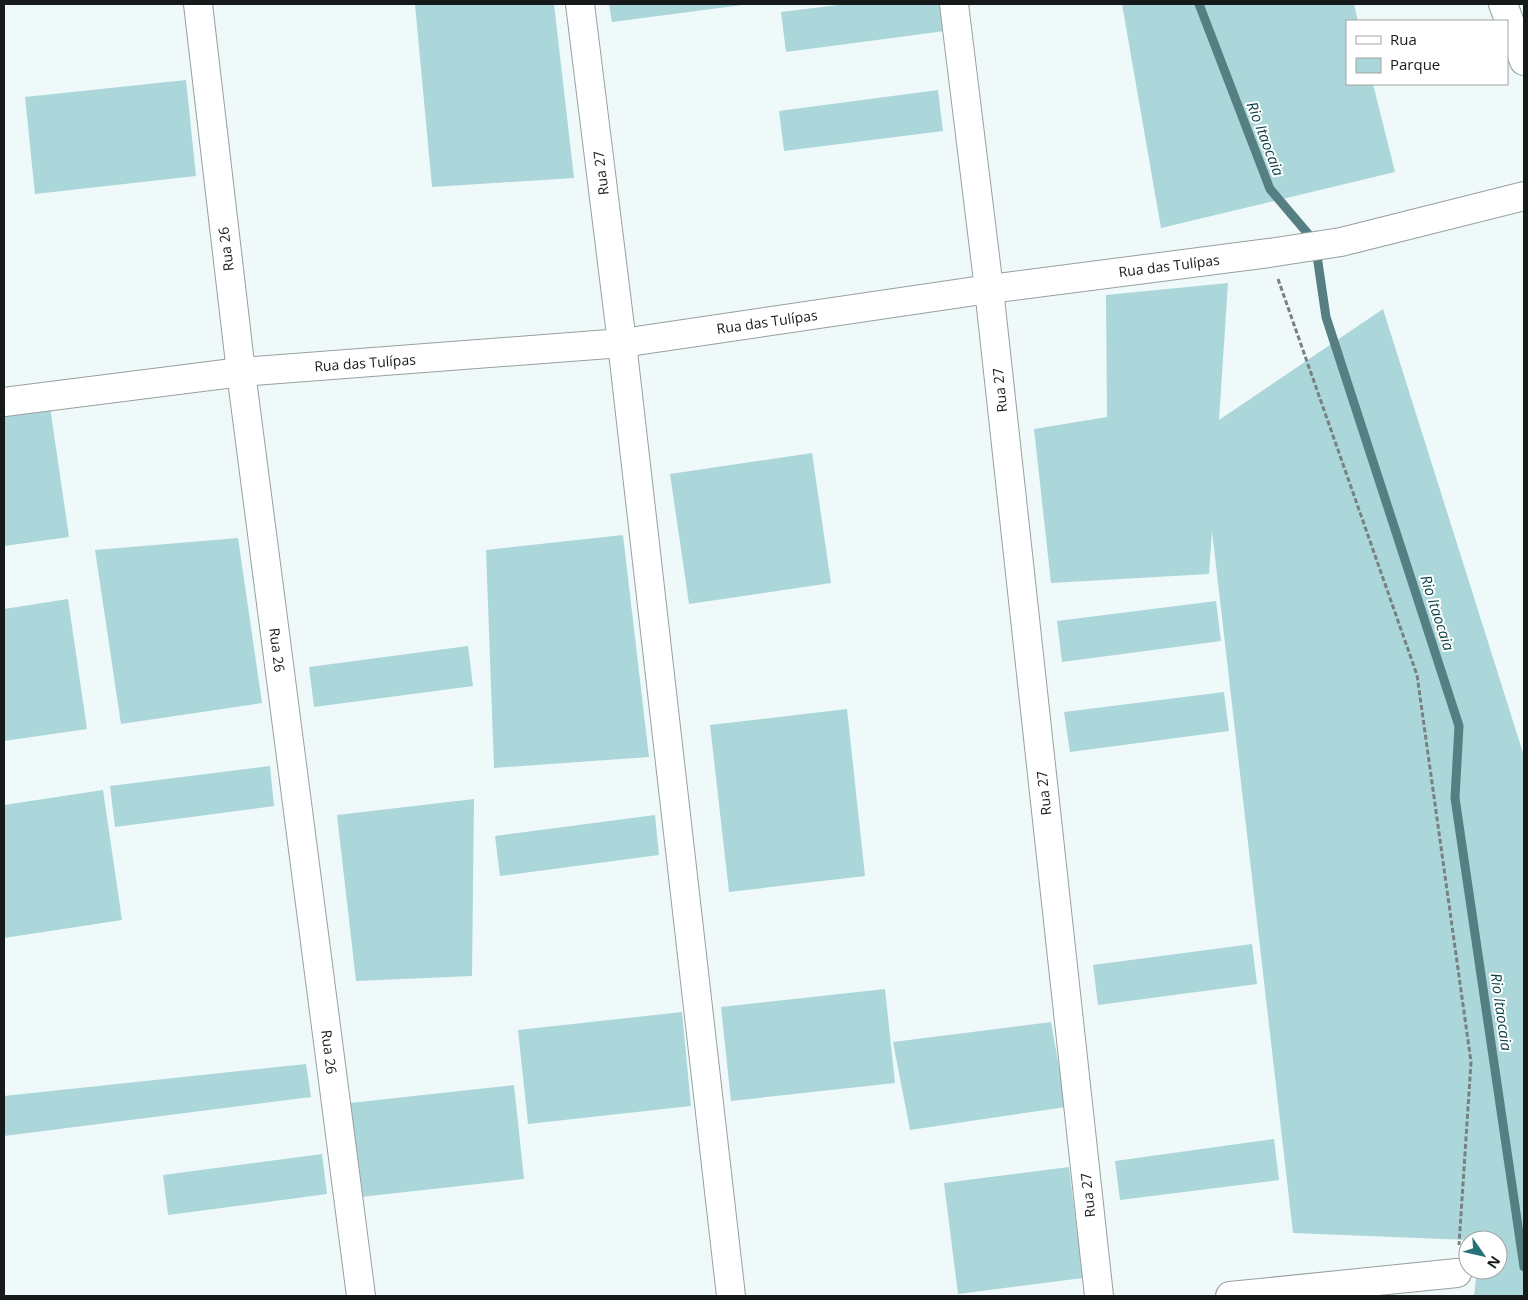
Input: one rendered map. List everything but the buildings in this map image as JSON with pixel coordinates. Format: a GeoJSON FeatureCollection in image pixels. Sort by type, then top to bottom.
{"type":"FeatureCollection","features":[{"type":"Feature","properties":{"kind":"street","name":"Rua 26"},"geometry":{"type":"LineString","coordinates":[[198,4],[241,372],[361,1296]]}},
{"type":"Feature","properties":{"kind":"street","name":"Rua 27"},"geometry":{"type":"LineString","coordinates":[[580,4],[622,343],[731,1296]]}},
{"type":"Feature","properties":{"kind":"street","name":"Rua 27"},"geometry":{"type":"LineString","coordinates":[[954,4],[988,289],[1099,1296]]}},
{"type":"Feature","properties":{"kind":"street"},"geometry":{"type":"LineString","coordinates":[[1503,4],[1524,61]]}},
{"type":"Feature","properties":{"kind":"street","name":"Rua das Tulípas"},"geometry":{"type":"LineString","coordinates":[[4,402],[241,372],[622,343],[988,289],[1341,242],[1524,196]]}},
{"type":"Feature","properties":{"kind":"street"},"geometry":{"type":"LineString","coordinates":[[1230,1296],[1457,1273]]}},
{"type":"Feature","properties":{"kind":"path"},"geometry":{"type":"LineString","coordinates":[[1269,253],[1417,675],[1471,1062],[1457,1273]]}},
{"type":"Feature","properties":{"kind":"green space"},"geometry":{"type":"Polygon","coordinates":[[[415,4],[554,4],[574,178],[432,187],[415,4]]]}},
{"type":"Feature","properties":{"kind":"green space"},"geometry":{"type":"Polygon","coordinates":[[[609,4],[750,4],[612,22],[609,4]]]}},
{"type":"Feature","properties":{"kind":"green space"},"geometry":{"type":"Polygon","coordinates":[[[846,4],[942,4],[945,31],[786,52],[781,12],[846,4]]]}},
{"type":"Feature","properties":{"kind":"green space"},"geometry":{"type":"Polygon","coordinates":[[[1122,4],[1354,4],[1358,20],[1346,20],[1346,85],[1373,85],[1395,172],[1161,228],[1122,4]]]}},
{"type":"Feature","properties":{"kind":"green space"},"geometry":{"type":"Polygon","coordinates":[[[186,80],[196,176],[35,194],[25,97],[186,80]]]}},
{"type":"Feature","properties":{"kind":"green space"},"geometry":{"type":"Polygon","coordinates":[[[938,90],[943,131],[784,151],[779,111],[938,90]]]}},
{"type":"Feature","properties":{"kind":"green space"},"geometry":{"type":"Polygon","coordinates":[[[1228,283],[1219,420],[1383,309],[1524,756],[1524,1296],[1474,1296],[1476,1280],[1508,1280],[1508,1230],[1458,1230],[1458,1240],[1293,1233],[1212,531],[1209,574],[1051,583],[1034,429],[1107,417],[1106,295],[1228,283]]]}},
{"type":"Feature","properties":{"kind":"green space"},"geometry":{"type":"Polygon","coordinates":[[[50,407],[69,537],[4,546],[4,414],[50,407]]]}},
{"type":"Feature","properties":{"kind":"green space"},"geometry":{"type":"Polygon","coordinates":[[[812,453],[831,583],[689,604],[670,474],[812,453]]]}},
{"type":"Feature","properties":{"kind":"green space"},"geometry":{"type":"Polygon","coordinates":[[[623,535],[649,757],[494,768],[486,550],[623,535]]]}},
{"type":"Feature","properties":{"kind":"green space"},"geometry":{"type":"Polygon","coordinates":[[[238,538],[262,703],[121,724],[95,550],[238,538]]]}},
{"type":"Feature","properties":{"kind":"green space"},"geometry":{"type":"Polygon","coordinates":[[[68,599],[87,729],[4,741],[4,609],[68,599]]]}},
{"type":"Feature","properties":{"kind":"green space"},"geometry":{"type":"Polygon","coordinates":[[[1216,601],[1221,641],[1062,662],[1057,621],[1216,601]]]}},
{"type":"Feature","properties":{"kind":"green space"},"geometry":{"type":"Polygon","coordinates":[[[468,646],[473,686],[314,707],[309,667],[468,646]]]}},
{"type":"Feature","properties":{"kind":"green space"},"geometry":{"type":"Polygon","coordinates":[[[1224,692],[1229,731],[1070,752],[1064,712],[1224,692]]]}},
{"type":"Feature","properties":{"kind":"green space"},"geometry":{"type":"Polygon","coordinates":[[[847,709],[865,876],[729,892],[710,725],[847,709]]]}},
{"type":"Feature","properties":{"kind":"green space"},"geometry":{"type":"Polygon","coordinates":[[[270,766],[274,806],[115,827],[110,786],[270,766]]]}},
{"type":"Feature","properties":{"kind":"green space"},"geometry":{"type":"Polygon","coordinates":[[[103,790],[122,920],[4,938],[4,805],[103,790]]]}},
{"type":"Feature","properties":{"kind":"green space"},"geometry":{"type":"Polygon","coordinates":[[[474,799],[472,976],[356,981],[337,815],[474,799]]]}},
{"type":"Feature","properties":{"kind":"green space"},"geometry":{"type":"Polygon","coordinates":[[[655,815],[659,855],[500,876],[495,836],[655,815]]]}},
{"type":"Feature","properties":{"kind":"green space"},"geometry":{"type":"Polygon","coordinates":[[[1252,944],[1257,984],[1098,1005],[1093,965],[1252,944]]]}},
{"type":"Feature","properties":{"kind":"green space"},"geometry":{"type":"Polygon","coordinates":[[[885,989],[895,1083],[731,1101],[721,1007],[885,989]]]}},
{"type":"Feature","properties":{"kind":"green space"},"geometry":{"type":"Polygon","coordinates":[[[682,1012],[691,1106],[528,1124],[518,1030],[682,1012]]]}},
{"type":"Feature","properties":{"kind":"green space"},"geometry":{"type":"Polygon","coordinates":[[[1051,1022],[1066,1107],[910,1130],[893,1042],[1051,1022]]]}},
{"type":"Feature","properties":{"kind":"green space"},"geometry":{"type":"Polygon","coordinates":[[[306,1064],[311,1097],[4,1136],[4,1096],[306,1064]]]}},
{"type":"Feature","properties":{"kind":"green space"},"geometry":{"type":"Polygon","coordinates":[[[514,1085],[524,1179],[360,1197],[350,1103],[514,1085]]]}},
{"type":"Feature","properties":{"kind":"green space"},"geometry":{"type":"Polygon","coordinates":[[[1274,1139],[1279,1180],[1120,1200],[1115,1161],[1274,1139]]]}},
{"type":"Feature","properties":{"kind":"green space"},"geometry":{"type":"Polygon","coordinates":[[[322,1154],[327,1194],[168,1215],[163,1175],[322,1154]]]}},
{"type":"Feature","properties":{"kind":"green space"},"geometry":{"type":"Polygon","coordinates":[[[1069,1167],[1083,1278],[958,1294],[944,1183],[1069,1167]]]}},
{"type":"Feature","properties":{"kind":"waterway","name":"Rio Itaocaia"},"geometry":{"type":"LineString","coordinates":[[1199,4],[1270,189],[1315,242],[1326,317],[1459,726],[1455,798],[1524,1267]]}}]}
